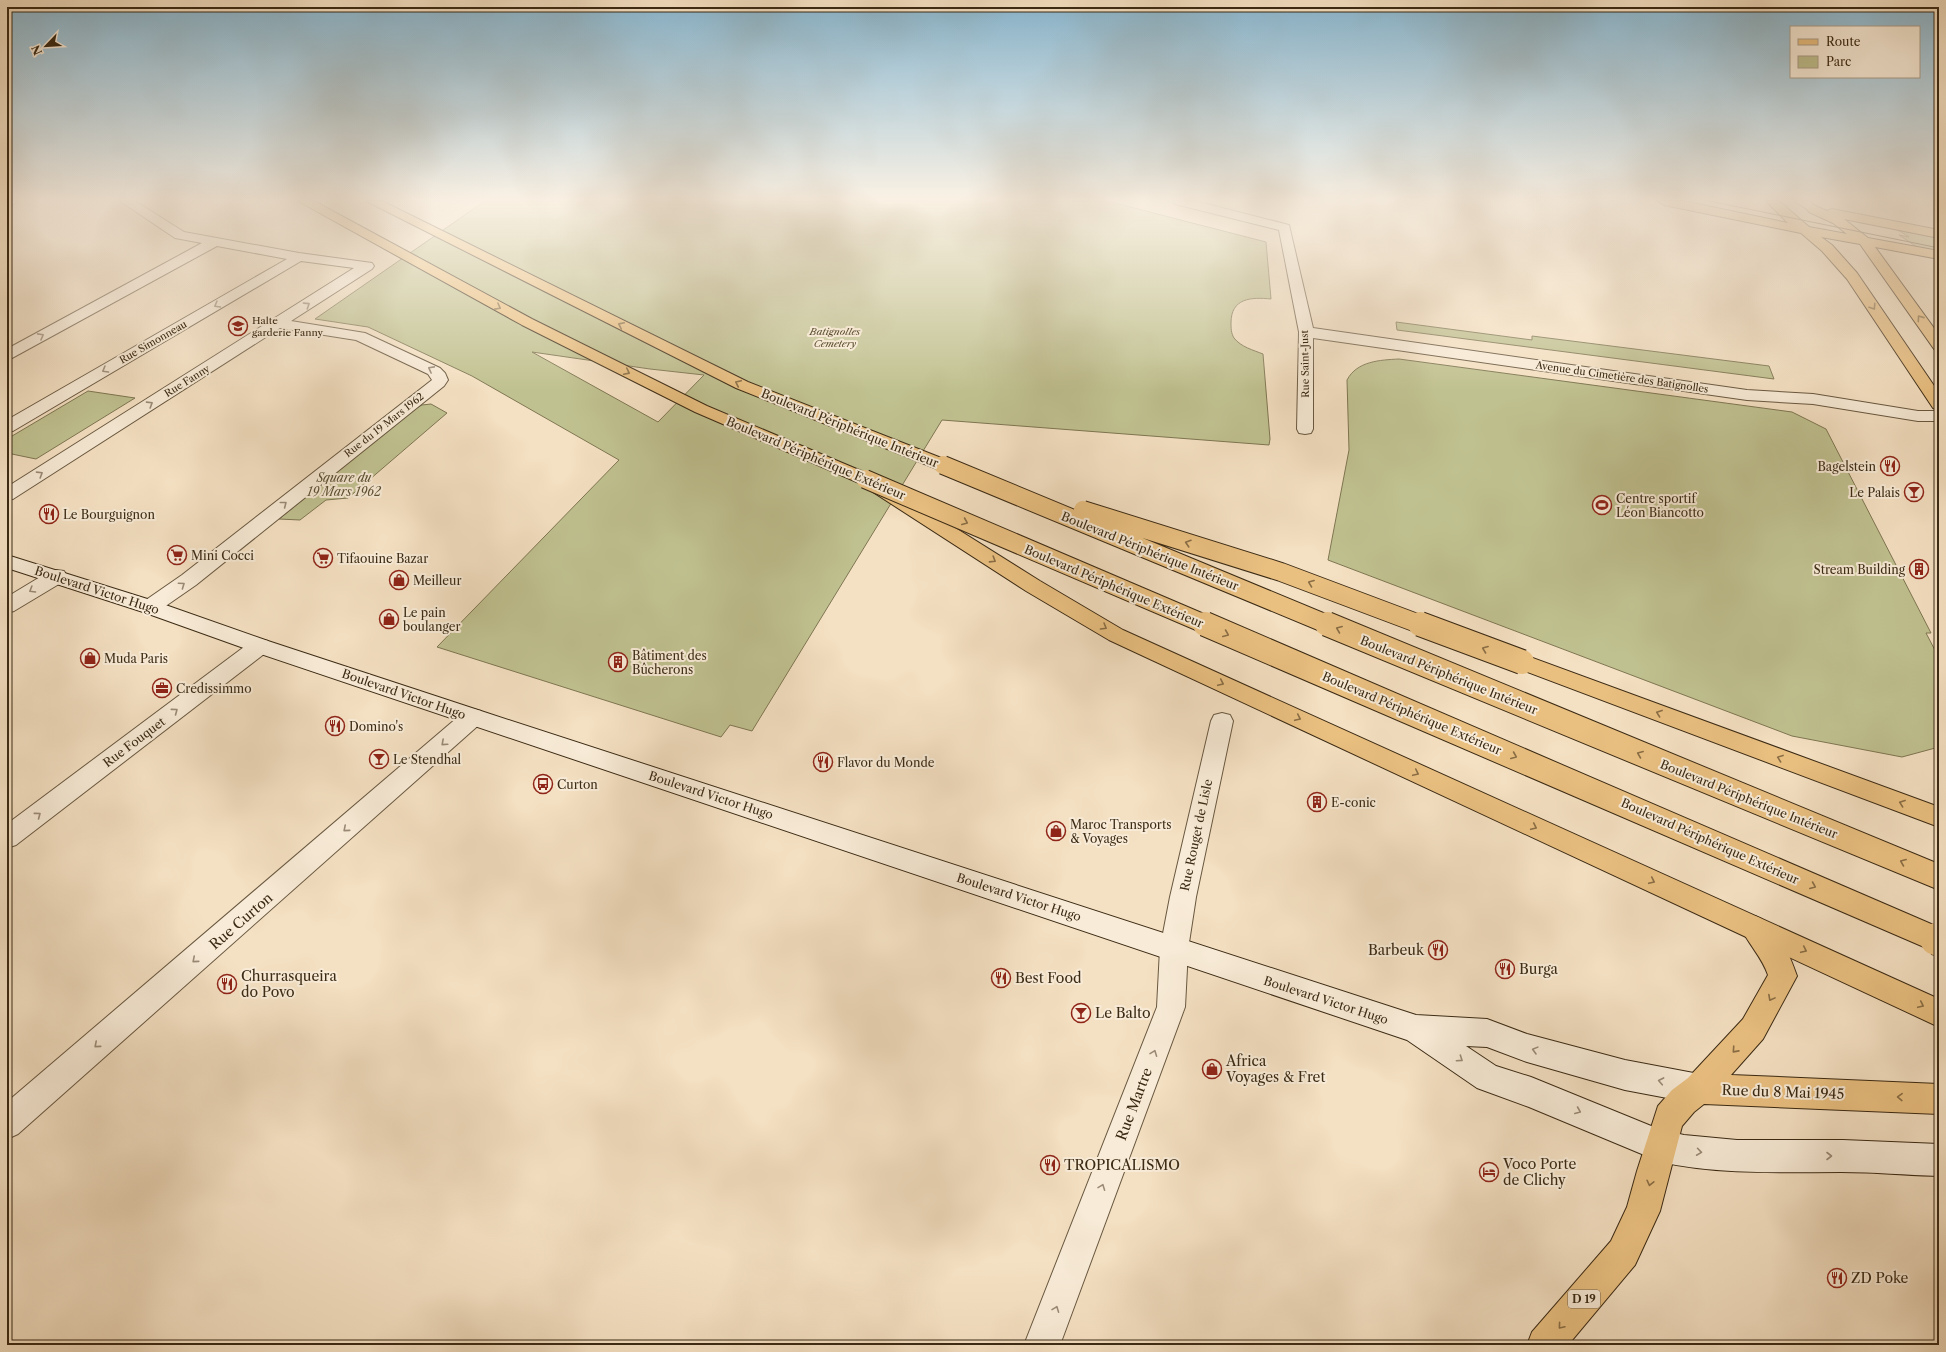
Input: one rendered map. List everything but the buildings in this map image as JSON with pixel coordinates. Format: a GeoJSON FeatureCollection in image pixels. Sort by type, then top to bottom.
{"type":"FeatureCollection","features":[{"type":"Feature","properties":{"kind":"main road","name":"Boulevard Périphérique Extérieur"},"geometry":{"type":"LineString","coordinates":[[420,264],[527,322],[694,405],[1545,769],[1939,940]]}},
{"type":"Feature","properties":{"kind":"main road","name":"Boulevard Périphérique Intérieur"},"geometry":{"type":"LineString","coordinates":[[499,264],[742,385],[943,465],[1939,877]]}},
{"type":"Feature","properties":{"kind":"main road"},"geometry":{"type":"LineString","coordinates":[[1841,264],[1852,276],[1939,405]]}},
{"type":"Feature","properties":{"kind":"main road"},"geometry":{"type":"LineString","coordinates":[[1880,264],[1939,346]]}},
{"type":"Feature","properties":{"kind":"main road"},"geometry":{"type":"LineString","coordinates":[[943,465],[1281,572],[1939,816]]}},
{"type":"Feature","properties":{"kind":"main road"},"geometry":{"type":"LineString","coordinates":[[865,479],[1033,586],[1116,634],[1939,1013]]}},
{"type":"Feature","properties":{"kind":"main road"},"geometry":{"type":"LineString","coordinates":[[1661,1146],[1669,1117],[1683,1101],[1699,1089],[1753,1029],[1783,976],[1776,956],[1755,928]]}},
{"type":"Feature","properties":{"kind":"main road","name":"Rue du 8 Mai 1945"},"geometry":{"type":"LineString","coordinates":[[1699,1089],[1939,1099]]}},
{"type":"Feature","properties":{"kind":"main road","name":"D 19"},"geometry":{"type":"LineString","coordinates":[[1545,1345],[1623,1253],[1643,1210],[1661,1146]]}},
{"type":"Feature","properties":{"kind":"street"},"geometry":{"type":"LineString","coordinates":[[7,355],[173,264]]}},
{"type":"Feature","properties":{"kind":"street","name":"Rue Simonneau"},"geometry":{"type":"LineString","coordinates":[[7,427],[287,264]]}},
{"type":"Feature","properties":{"kind":"street","name":"Rue Fanny"},"geometry":{"type":"LineString","coordinates":[[7,495],[367,266],[353,264]]}},
{"type":"Feature","properties":{"kind":"street","name":"Rue Saint-Just"},"geometry":{"type":"LineString","coordinates":[[1292,264],[1306,332],[1306,429]]}},
{"type":"Feature","properties":{"kind":"street","name":"Rue du 19 Mars 1962"},"geometry":{"type":"LineString","coordinates":[[150,607],[189,580],[440,380],[438,373],[360,336],[278,323]]}},
{"type":"Feature","properties":{"kind":"street","name":"Avenue du Cimetière des Batignolles"},"geometry":{"type":"LineString","coordinates":[[1306,332],[1747,395],[1813,399],[1918,416],[1939,416]]}},
{"type":"Feature","properties":{"kind":"street","name":"Boulevard Victor Hugo"},"geometry":{"type":"LineString","coordinates":[[7,561],[57,576],[260,646],[1112,927],[1416,1029],[1487,1033],[1527,1048],[1625,1074],[1699,1089]]}},
{"type":"Feature","properties":{"kind":"street"},"geometry":{"type":"LineString","coordinates":[[7,606],[57,576]]}},
{"type":"Feature","properties":{"kind":"street","name":"Rue Fouquet"},"geometry":{"type":"LineString","coordinates":[[7,838],[260,646]]}},
{"type":"Feature","properties":{"kind":"street","name":"Rue Curton"},"geometry":{"type":"LineString","coordinates":[[7,1123],[473,717]]}},
{"type":"Feature","properties":{"kind":"street","name":"Rue Rouget de Lisle"},"geometry":{"type":"LineString","coordinates":[[1174,949],[1182,897],[1222,721]]}},
{"type":"Feature","properties":{"kind":"street","name":"Rue Martre"},"geometry":{"type":"LineString","coordinates":[[1042,1345],[1171,1007],[1174,949]]}},
{"type":"Feature","properties":{"kind":"street","name":"Boulevard Victor Hugo"},"geometry":{"type":"LineString","coordinates":[[1416,1029],[1488,1078],[1531,1092],[1661,1146]]}},
{"type":"Feature","properties":{"kind":"street"},"geometry":{"type":"LineString","coordinates":[[1661,1146],[1684,1151],[1737,1156],[1843,1156],[1939,1160]]}},
{"type":"Feature","properties":{"kind":"green space","name":"Batignolles Cemetery"},"geometry":{"type":"Polygon","coordinates":[[[394,264],[1268,264],[1271,299],[1256,298],[1238,304],[1234,308],[1232,315],[1231,330],[1234,338],[1240,344],[1263,354],[1270,439],[1269,445],[942,420],[752,731],[730,725],[721,737],[437,647],[619,460],[472,376],[368,327],[315,319],[394,264]],[[532,352],[658,422],[704,375],[650,369],[532,352]]]}},
{"type":"Feature","properties":{"kind":"green space"},"geometry":{"type":"Polygon","coordinates":[[[1396,322],[1532,340],[1532,336],[1769,366],[1774,379],[1397,330],[1396,322]]]}},
{"type":"Feature","properties":{"kind":"green space","name":"Centre sportif Léon Biancotto"},"geometry":{"type":"Polygon","coordinates":[[[1399,359],[1792,412],[1826,429],[1931,633],[1926,633],[1939,658],[1939,747],[1902,757],[1792,736],[1328,560],[1349,450],[1347,380],[1351,374],[1363,365],[1377,361],[1399,359]]]}},
{"type":"Feature","properties":{"kind":"green space"},"geometry":{"type":"Polygon","coordinates":[[[88,391],[135,398],[36,459],[7,453],[7,439],[88,391]]]}},
{"type":"Feature","properties":{"kind":"green space","name":"Square du 19 Mars 1962"},"geometry":{"type":"Polygon","coordinates":[[[431,404],[447,413],[348,498],[326,500],[300,520],[279,519],[416,408],[422,405],[431,404]]]}},
{"type":"Feature","properties":{"kind":"place","name":"Halte garderie Fanny"},"geometry":{"type":"Point","coordinates":[238,326]}},
{"type":"Feature","properties":{"kind":"place","name":"Bagelstein"},"geometry":{"type":"Point","coordinates":[1890,466]}},
{"type":"Feature","properties":{"kind":"place","name":"Le Palais"},"geometry":{"type":"Point","coordinates":[1914,492]}},
{"type":"Feature","properties":{"kind":"place","name":"Centre sportif Léon Biancotto"},"geometry":{"type":"Point","coordinates":[1602,505]}},
{"type":"Feature","properties":{"kind":"place","name":"Le Bourguignon"},"geometry":{"type":"Point","coordinates":[49,514]}},
{"type":"Feature","properties":{"kind":"place","name":"Mini Cocci"},"geometry":{"type":"Point","coordinates":[177,555]}},
{"type":"Feature","properties":{"kind":"place","name":"Tifaouine Bazar"},"geometry":{"type":"Point","coordinates":[323,558]}},
{"type":"Feature","properties":{"kind":"place","name":"Stream Building"},"geometry":{"type":"Point","coordinates":[1919,569]}},
{"type":"Feature","properties":{"kind":"place","name":"Meilleur"},"geometry":{"type":"Point","coordinates":[399,580]}},
{"type":"Feature","properties":{"kind":"place","name":"Le pain boulanger"},"geometry":{"type":"Point","coordinates":[389,619]}},
{"type":"Feature","properties":{"kind":"place","name":"Muda Paris"},"geometry":{"type":"Point","coordinates":[90,658]}},
{"type":"Feature","properties":{"kind":"place","name":"Bâtiment des Bûcherons"},"geometry":{"type":"Point","coordinates":[618,662]}},
{"type":"Feature","properties":{"kind":"place","name":"Credissimmo"},"geometry":{"type":"Point","coordinates":[162,688]}},
{"type":"Feature","properties":{"kind":"place","name":"Domino's"},"geometry":{"type":"Point","coordinates":[335,726]}},
{"type":"Feature","properties":{"kind":"place","name":"Le Stendhal"},"geometry":{"type":"Point","coordinates":[379,759]}},
{"type":"Feature","properties":{"kind":"place","name":"Flavor du Monde"},"geometry":{"type":"Point","coordinates":[823,762]}},
{"type":"Feature","properties":{"kind":"place","name":"Curton"},"geometry":{"type":"Point","coordinates":[543,784]}},
{"type":"Feature","properties":{"kind":"place","name":"E-conic"},"geometry":{"type":"Point","coordinates":[1317,802]}},
{"type":"Feature","properties":{"kind":"place","name":"Maroc Transports & Voyages"},"geometry":{"type":"Point","coordinates":[1056,831]}},
{"type":"Feature","properties":{"kind":"place","name":"Barbeuk"},"geometry":{"type":"Point","coordinates":[1438,950]}},
{"type":"Feature","properties":{"kind":"place","name":"Burga"},"geometry":{"type":"Point","coordinates":[1505,969]}},
{"type":"Feature","properties":{"kind":"place","name":"Best Food"},"geometry":{"type":"Point","coordinates":[1001,978]}},
{"type":"Feature","properties":{"kind":"place","name":"Churrasqueira do Povo"},"geometry":{"type":"Point","coordinates":[227,984]}},
{"type":"Feature","properties":{"kind":"place","name":"Le Balto"},"geometry":{"type":"Point","coordinates":[1081,1013]}},
{"type":"Feature","properties":{"kind":"place","name":"Africa Voyages & Fret"},"geometry":{"type":"Point","coordinates":[1212,1069]}},
{"type":"Feature","properties":{"kind":"place","name":"TROPICALISMO"},"geometry":{"type":"Point","coordinates":[1050,1165]}},
{"type":"Feature","properties":{"kind":"place","name":"Voco Porte de Clichy"},"geometry":{"type":"Point","coordinates":[1489,1172]}},
{"type":"Feature","properties":{"kind":"place","name":"ZD Poke"},"geometry":{"type":"Point","coordinates":[1837,1278]}}]}
